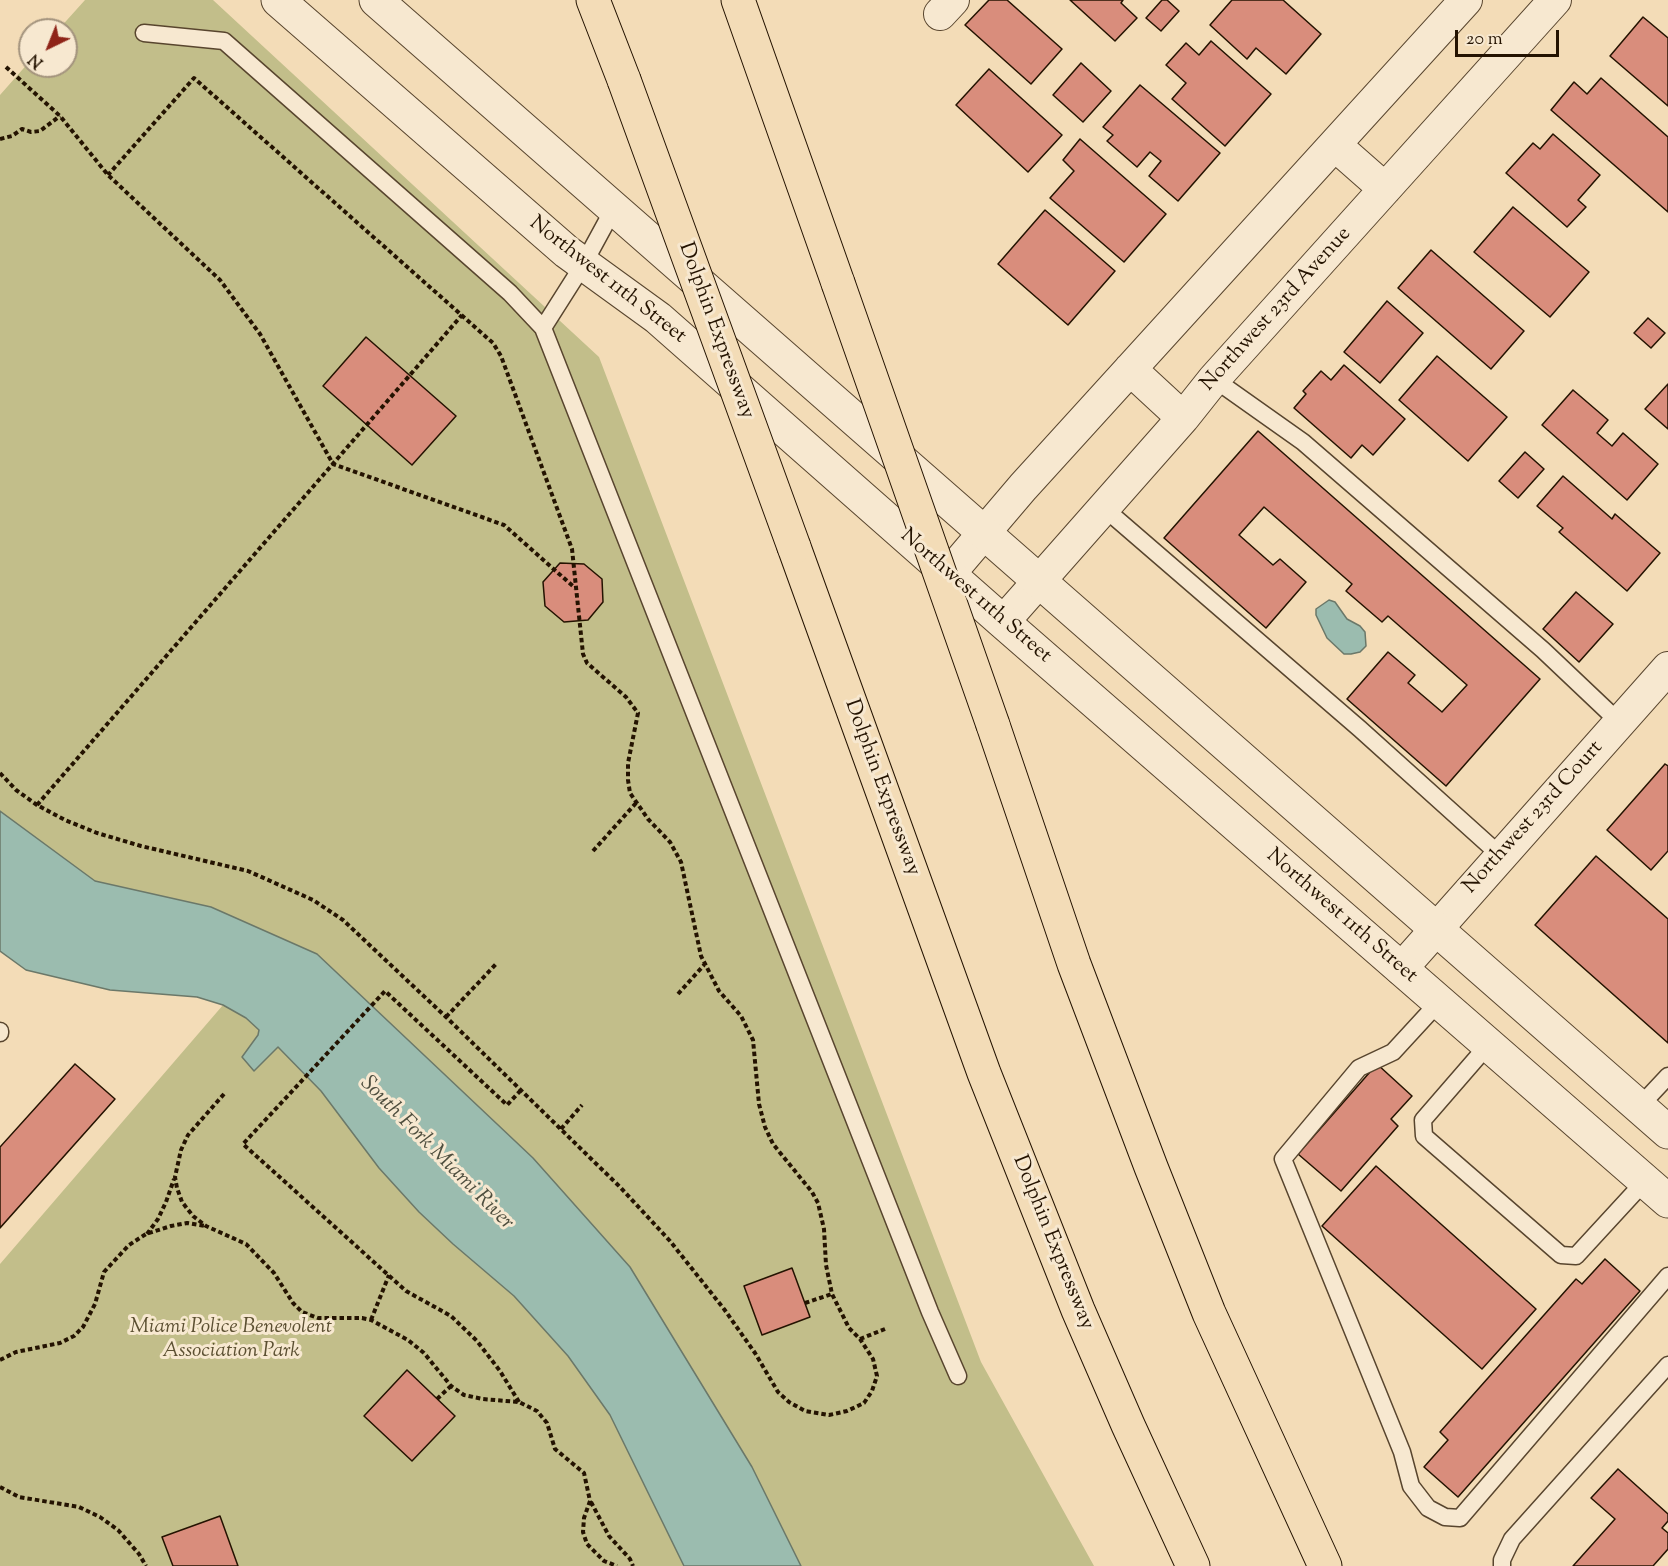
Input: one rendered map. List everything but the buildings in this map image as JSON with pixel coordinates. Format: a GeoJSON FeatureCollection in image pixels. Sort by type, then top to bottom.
{"type":"FeatureCollection","features":[{"type":"Feature","properties":{"kind":"highway","name":"Dolphin Expressway"},"geometry":{"type":"LineString","coordinates":[[593,0],[988,1084],[1078,1310],[1193,1566]]}},
{"type":"Feature","properties":{"kind":"highway"},"geometry":{"type":"LineString","coordinates":[[738,0],[993,725],[1074,964],[1209,1313],[1325,1566]]}},
{"type":"Feature","properties":{"kind":"street","name":"Northwest 11th Street"},"geometry":{"type":"LineString","coordinates":[[278,0],[516,210],[583,265],[658,318],[1656,1191]]}},
{"type":"Feature","properties":{"kind":"street"},"geometry":{"type":"LineString","coordinates":[[376,0],[1668,1132]]}},
{"type":"Feature","properties":{"kind":"street"},"geometry":{"type":"LineString","coordinates":[[949,574],[1023,487],[1466,0]]}},
{"type":"Feature","properties":{"kind":"street","name":"Northwest 23rd Avenue"},"geometry":{"type":"LineString","coordinates":[[1003,622],[1184,417],[1214,379],[1555,0]]}},
{"type":"Feature","properties":{"kind":"street"},"geometry":{"type":"LineString","coordinates":[[1335,145],[1385,189]]}},
{"type":"Feature","properties":{"kind":"street"},"geometry":{"type":"LineString","coordinates":[[1130,369],[1184,417]]}},
{"type":"Feature","properties":{"kind":"street","name":"Northwest 23rd Court"},"geometry":{"type":"LineString","coordinates":[[1401,969],[1668,668]]}},
{"type":"Feature","properties":{"kind":"lane"},"geometry":{"type":"LineString","coordinates":[[144,33],[224,41],[510,293],[543,328],[930,1312],[958,1376]]}},
{"type":"Feature","properties":{"kind":"lane"},"geometry":{"type":"LineString","coordinates":[[543,328],[583,265],[614,208]]}},
{"type":"Feature","properties":{"kind":"lane"},"geometry":{"type":"LineString","coordinates":[[1214,379],[1304,442],[1543,650],[1619,722]]}},
{"type":"Feature","properties":{"kind":"lane"},"geometry":{"type":"LineString","coordinates":[[1104,508],[1351,722],[1501,856]]}},
{"type":"Feature","properties":{"kind":"lane"},"geometry":{"type":"LineString","coordinates":[[1439,1002],[1393,1052],[1359,1068],[1282,1159],[1402,1452],[1411,1486],[1428,1509],[1445,1518],[1460,1518],[1668,1276]]}},
{"type":"Feature","properties":{"kind":"lane"},"geometry":{"type":"LineString","coordinates":[[1488,1045],[1423,1120],[1424,1136],[1561,1255],[1576,1256],[1656,1191]]}},
{"type":"Feature","properties":{"kind":"lane"},"geometry":{"type":"LineString","coordinates":[[1639,1107],[1668,1076]]}},
{"type":"Feature","properties":{"kind":"lane"},"geometry":{"type":"LineString","coordinates":[[1502,1566],[1502,1560],[1512,1539],[1668,1365]]}},
{"type":"Feature","properties":{"kind":"path"},"geometry":{"type":"LineString","coordinates":[[6,67],[60,116],[108,175],[220,280],[260,334],[333,464],[504,525],[576,589]]}},
{"type":"Feature","properties":{"kind":"path"},"geometry":{"type":"LineString","coordinates":[[0,773],[16,790],[37,805],[65,820],[141,846],[248,871],[313,900],[343,920],[561,1129],[670,1240],[724,1309],[755,1353],[778,1392],[789,1402],[805,1411],[829,1416],[847,1411],[864,1402],[872,1391],[877,1376],[873,1359],[860,1339],[849,1328],[832,1294],[826,1265],[824,1229],[818,1203],[812,1192],[773,1144],[765,1127],[759,1104],[753,1040],[741,1016],[719,991],[704,965],[694,930],[689,894],[681,862],[670,842],[648,819],[630,793],[628,763],[638,713],[626,697],[587,663],[581,643],[572,549],[501,356],[493,343],[194,78],[108,175]]}},
{"type":"Feature","properties":{"kind":"path"},"geometry":{"type":"LineString","coordinates":[[0,139],[12,136],[22,129],[31,132],[40,131],[60,116]]}},
{"type":"Feature","properties":{"kind":"path"},"geometry":{"type":"LineString","coordinates":[[37,805],[462,315]]}},
{"type":"Feature","properties":{"kind":"path"},"geometry":{"type":"LineString","coordinates":[[593,851],[636,803]]}},
{"type":"Feature","properties":{"kind":"path"},"geometry":{"type":"LineString","coordinates":[[446,1017],[497,963]]}},
{"type":"Feature","properties":{"kind":"path"},"geometry":{"type":"LineString","coordinates":[[678,994],[704,965]]}},
{"type":"Feature","properties":{"kind":"path"},"geometry":{"type":"LineString","coordinates":[[519,1402],[500,1371],[477,1341],[451,1316],[406,1291],[243,1144],[385,991],[507,1106],[521,1090]]}},
{"type":"Feature","properties":{"kind":"path"},"geometry":{"type":"LineString","coordinates":[[146,1234],[162,1211],[175,1177],[180,1150],[188,1135],[224,1094]]}},
{"type":"Feature","properties":{"kind":"path"},"geometry":{"type":"LineString","coordinates":[[561,1129],[582,1105]]}},
{"type":"Feature","properties":{"kind":"path"},"geometry":{"type":"LineString","coordinates":[[175,1177],[182,1202],[193,1216],[206,1226],[246,1244],[274,1273],[293,1303],[302,1312],[318,1318],[371,1320],[408,1340],[424,1353],[451,1386],[464,1395],[519,1402],[537,1411],[547,1423],[555,1449],[584,1473],[590,1502],[609,1536],[630,1559],[633,1566]]}},
{"type":"Feature","properties":{"kind":"path"},"geometry":{"type":"LineString","coordinates":[[0,1360],[16,1352],[60,1342],[74,1336],[95,1304],[104,1272],[129,1245],[146,1234],[171,1226],[187,1223],[206,1226]]}},
{"type":"Feature","properties":{"kind":"path"},"geometry":{"type":"LineString","coordinates":[[371,1320],[389,1275]]}},
{"type":"Feature","properties":{"kind":"path"},"geometry":{"type":"LineString","coordinates":[[805,1303],[832,1294]]}},
{"type":"Feature","properties":{"kind":"path"},"geometry":{"type":"LineString","coordinates":[[860,1339],[885,1329]]}},
{"type":"Feature","properties":{"kind":"path"},"geometry":{"type":"LineString","coordinates":[[437,1399],[451,1386]]}},
{"type":"Feature","properties":{"kind":"path"},"geometry":{"type":"LineString","coordinates":[[0,1487],[20,1497],[80,1507],[100,1517],[118,1530],[139,1554],[146,1566]]}},
{"type":"Feature","properties":{"kind":"path"},"geometry":{"type":"LineString","coordinates":[[590,1502],[584,1518],[583,1532],[587,1544],[604,1561],[615,1566]]}},
{"type":"Feature","properties":{"kind":"green space"},"geometry":{"type":"Polygon","coordinates":[[[85,0],[213,0],[599,357],[981,1362],[1094,1566],[801,1566],[752,1467],[211,907],[95,881],[0,811],[0,95],[18,75],[18,78],[78,78],[78,18],[69,18],[85,0]]]}},
{"type":"Feature","properties":{"kind":"green space","name":"Miami Police Benevolent Association Park"},"geometry":{"type":"Polygon","coordinates":[[[223,1005],[246,1018],[259,1030],[243,1057],[254,1070],[278,1047],[321,1091],[379,1168],[419,1212],[514,1296],[568,1356],[610,1415],[684,1566],[0,1566],[0,1264],[223,1005]]]}},
{"type":"Feature","properties":{"kind":"water"},"geometry":{"type":"Polygon","coordinates":[[[1329,600],[1335,602],[1347,619],[1360,626],[1365,632],[1366,646],[1360,652],[1344,654],[1327,638],[1316,615],[1316,609],[1329,600]]]}},
{"type":"Feature","properties":{"kind":"water","name":"South Fork Miami River"},"geometry":{"type":"Polygon","coordinates":[[[0,811],[95,881],[211,907],[317,954],[533,1158],[630,1267],[752,1467],[801,1566],[684,1566],[610,1415],[568,1356],[514,1296],[419,1212],[379,1168],[321,1091],[278,1047],[254,1071],[242,1057],[258,1035],[259,1030],[246,1018],[223,1005],[197,997],[110,990],[26,970],[0,951],[0,811]]]}}]}
